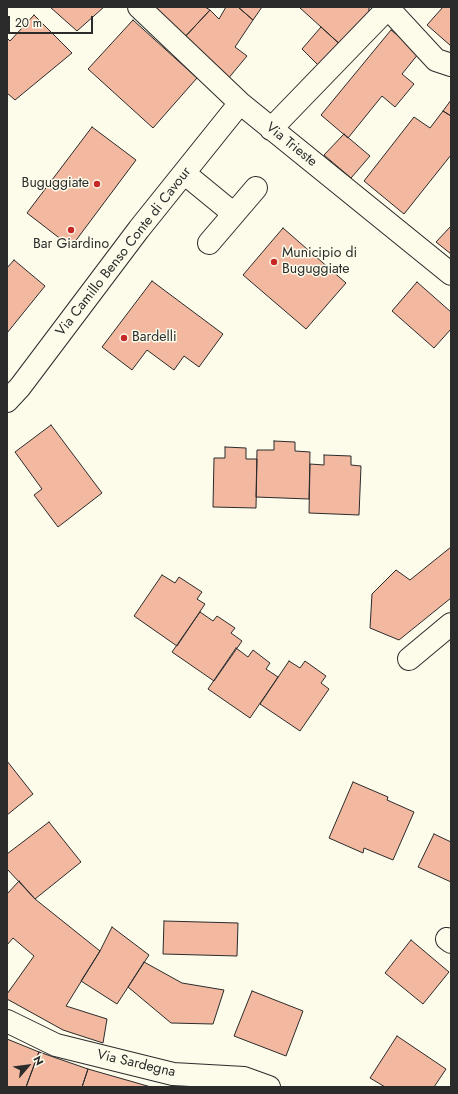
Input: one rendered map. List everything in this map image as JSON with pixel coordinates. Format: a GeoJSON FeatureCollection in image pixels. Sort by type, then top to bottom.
{"type":"FeatureCollection","features":[{"type":"Feature","properties":{"kind":"street","name":"Via Trieste"},"geometry":{"type":"LineString","coordinates":[[139,7],[240,104],[451,274]]}},
{"type":"Feature","properties":{"kind":"street"},"geometry":{"type":"LineString","coordinates":[[271,129],[388,7],[436,60],[451,65]]}},
{"type":"Feature","properties":{"kind":"street","name":"Via Camillo Benso Conte di Cavour"},"geometry":{"type":"LineString","coordinates":[[7,401],[20,387],[139,229],[240,104]]}},
{"type":"Feature","properties":{"kind":"street"},"geometry":{"type":"LineString","coordinates":[[184,173],[234,214]]}},
{"type":"Feature","properties":{"kind":"street"},"geometry":{"type":"LineString","coordinates":[[208,243],[256,188]]}},
{"type":"Feature","properties":{"kind":"street"},"geometry":{"type":"LineString","coordinates":[[409,659],[451,624]]}},
{"type":"Feature","properties":{"kind":"street","name":"Via Sardegna"},"geometry":{"type":"LineString","coordinates":[[7,1021],[56,1045],[173,1074],[244,1078],[270,1087]]}},
{"type":"Feature","properties":{"kind":"building"},"geometry":{"type":"Polygon","coordinates":[[[50,7],[104,7],[77,31],[50,7]]]}},
{"type":"Feature","properties":{"kind":"building"},"geometry":{"type":"Polygon","coordinates":[[[151,7],[205,7],[210,10],[183,39],[151,7]]]}},
{"type":"Feature","properties":{"kind":"building"},"geometry":{"type":"Polygon","coordinates":[[[226,7],[238,7],[253,20],[235,47],[247,56],[227,80],[183,39],[210,10],[219,19],[226,7]]]}},
{"type":"Feature","properties":{"kind":"building"},"geometry":{"type":"Polygon","coordinates":[[[238,7],[262,7],[253,20],[238,7]]]}},
{"type":"Feature","properties":{"kind":"building"},"geometry":{"type":"Polygon","coordinates":[[[299,7],[369,7],[369,19],[343,47],[299,7]]]}},
{"type":"Feature","properties":{"kind":"building"},"geometry":{"type":"Polygon","coordinates":[[[443,7],[451,8],[451,46],[427,25],[443,7]]]}},
{"type":"Feature","properties":{"kind":"building"},"geometry":{"type":"Polygon","coordinates":[[[34,15],[72,53],[15,100],[7,93],[7,38],[10,41],[34,15]]]}},
{"type":"Feature","properties":{"kind":"building"},"geometry":{"type":"Polygon","coordinates":[[[133,20],[197,78],[153,128],[88,69],[133,20]]]}},
{"type":"Feature","properties":{"kind":"building"},"geometry":{"type":"Polygon","coordinates":[[[321,27],[343,47],[321,68],[302,49],[321,27]]]}},
{"type":"Feature","properties":{"kind":"building"},"geometry":{"type":"Polygon","coordinates":[[[391,30],[419,53],[402,74],[414,84],[395,107],[382,96],[348,138],[321,115],[391,30]]]}},
{"type":"Feature","properties":{"kind":"building"},"geometry":{"type":"Polygon","coordinates":[[[451,100],[451,116],[443,111],[451,100]]]}},
{"type":"Feature","properties":{"kind":"building"},"geometry":{"type":"Polygon","coordinates":[[[443,111],[451,116],[451,155],[404,214],[364,181],[414,117],[430,128],[443,111]]]}},
{"type":"Feature","properties":{"kind":"building"},"geometry":{"type":"Polygon","coordinates":[[[92,127],[136,160],[71,247],[27,213],[92,127]]]}},
{"type":"Feature","properties":{"kind":"building"},"geometry":{"type":"Polygon","coordinates":[[[344,134],[370,156],[351,178],[324,155],[344,134]]]}},
{"type":"Feature","properties":{"kind":"building"},"geometry":{"type":"Polygon","coordinates":[[[451,226],[451,254],[436,242],[451,226]]]}},
{"type":"Feature","properties":{"kind":"building"},"geometry":{"type":"Polygon","coordinates":[[[283,228],[346,283],[306,329],[243,275],[283,228]]]}},
{"type":"Feature","properties":{"kind":"building"},"geometry":{"type":"Polygon","coordinates":[[[14,260],[45,286],[7,333],[7,268],[14,260]]]}},
{"type":"Feature","properties":{"kind":"building"},"geometry":{"type":"Polygon","coordinates":[[[152,281],[223,334],[199,367],[184,356],[174,370],[147,350],[132,370],[102,347],[152,281]]]}},
{"type":"Feature","properties":{"kind":"building"},"geometry":{"type":"Polygon","coordinates":[[[417,282],[451,312],[451,329],[434,348],[392,311],[417,282]]]}},
{"type":"Feature","properties":{"kind":"building"},"geometry":{"type":"Polygon","coordinates":[[[51,425],[102,493],[58,527],[34,495],[42,489],[15,452],[51,425]]]}},
{"type":"Feature","properties":{"kind":"building"},"geometry":{"type":"Polygon","coordinates":[[[274,441],[295,442],[295,451],[310,452],[309,499],[256,497],[257,450],[274,450],[274,441]]]}},
{"type":"Feature","properties":{"kind":"building"},"geometry":{"type":"Polygon","coordinates":[[[225,447],[246,448],[246,459],[257,459],[256,508],[213,507],[214,458],[225,458],[225,447]]]}},
{"type":"Feature","properties":{"kind":"building"},"geometry":{"type":"Polygon","coordinates":[[[324,455],[351,456],[351,465],[361,466],[359,515],[309,513],[310,464],[324,465],[324,455]]]}},
{"type":"Feature","properties":{"kind":"building"},"geometry":{"type":"Polygon","coordinates":[[[451,547],[451,598],[399,640],[370,628],[372,594],[396,570],[410,580],[451,547]]]}},
{"type":"Feature","properties":{"kind":"building"},"geometry":{"type":"Polygon","coordinates":[[[162,575],[175,583],[179,577],[202,592],[197,599],[205,604],[177,646],[134,616],[162,575]]]}},
{"type":"Feature","properties":{"kind":"building"},"geometry":{"type":"Polygon","coordinates":[[[200,612],[213,621],[217,616],[235,628],[231,633],[242,641],[214,681],[172,652],[200,612]]]}},
{"type":"Feature","properties":{"kind":"building"},"geometry":{"type":"Polygon","coordinates":[[[236,648],[248,657],[253,650],[270,663],[266,669],[278,677],[250,718],[208,689],[236,648]]]}},
{"type":"Feature","properties":{"kind":"building"},"geometry":{"type":"Polygon","coordinates":[[[289,661],[300,668],[305,661],[326,676],[321,683],[329,689],[300,731],[260,704],[289,661]]]}},
{"type":"Feature","properties":{"kind":"building"},"geometry":{"type":"Polygon","coordinates":[[[7,761],[33,794],[7,815],[7,761]]]}},
{"type":"Feature","properties":{"kind":"building"},"geometry":{"type":"Polygon","coordinates":[[[353,782],[388,797],[387,800],[414,812],[393,860],[364,848],[363,853],[329,838],[353,782]]]}},
{"type":"Feature","properties":{"kind":"building"},"geometry":{"type":"Polygon","coordinates":[[[49,822],[81,862],[35,899],[7,869],[7,854],[49,822]]]}},
{"type":"Feature","properties":{"kind":"building"},"geometry":{"type":"Polygon","coordinates":[[[434,834],[451,842],[451,882],[418,867],[434,834]]]}},
{"type":"Feature","properties":{"kind":"building"},"geometry":{"type":"Polygon","coordinates":[[[19,881],[35,899],[100,951],[66,1006],[107,1019],[103,1043],[63,1030],[7,999],[7,994],[34,956],[13,938],[7,945],[7,894],[19,881]]]}},
{"type":"Feature","properties":{"kind":"building"},"geometry":{"type":"Polygon","coordinates":[[[164,921],[238,923],[237,956],[163,954],[164,921]]]}},
{"type":"Feature","properties":{"kind":"building"},"geometry":{"type":"Polygon","coordinates":[[[112,927],[149,955],[117,1004],[81,981],[100,951],[112,927]]]}},
{"type":"Feature","properties":{"kind":"building"},"geometry":{"type":"Polygon","coordinates":[[[411,940],[449,972],[423,1004],[385,973],[411,940]]]}},
{"type":"Feature","properties":{"kind":"building"},"geometry":{"type":"Polygon","coordinates":[[[144,962],[182,983],[224,990],[213,1024],[171,1023],[128,987],[144,962]]]}},
{"type":"Feature","properties":{"kind":"building"},"geometry":{"type":"Polygon","coordinates":[[[252,991],[303,1011],[286,1056],[234,1036],[252,991]]]}},
{"type":"Feature","properties":{"kind":"building"},"geometry":{"type":"Polygon","coordinates":[[[397,1036],[446,1069],[434,1087],[385,1087],[370,1078],[397,1036]]]}},
{"type":"Feature","properties":{"kind":"building"},"geometry":{"type":"Polygon","coordinates":[[[7,1039],[39,1052],[26,1087],[7,1087],[7,1039]]]}},
{"type":"Feature","properties":{"kind":"building"},"geometry":{"type":"Polygon","coordinates":[[[39,1052],[88,1069],[82,1087],[26,1087],[39,1052]]]}},
{"type":"Feature","properties":{"kind":"building"},"geometry":{"type":"Polygon","coordinates":[[[88,1069],[151,1087],[82,1087],[88,1069]]]}},
{"type":"Feature","properties":{"kind":"place","name":"Buguggiate"},"geometry":{"type":"Point","coordinates":[97,184]}},
{"type":"Feature","properties":{"kind":"place","name":"Bar Giardino"},"geometry":{"type":"Point","coordinates":[71,230]}},
{"type":"Feature","properties":{"kind":"place","name":"Municipio di Buguggiate"},"geometry":{"type":"Point","coordinates":[274,262]}},
{"type":"Feature","properties":{"kind":"place","name":"Bardelli"},"geometry":{"type":"Point","coordinates":[124,338]}}]}
